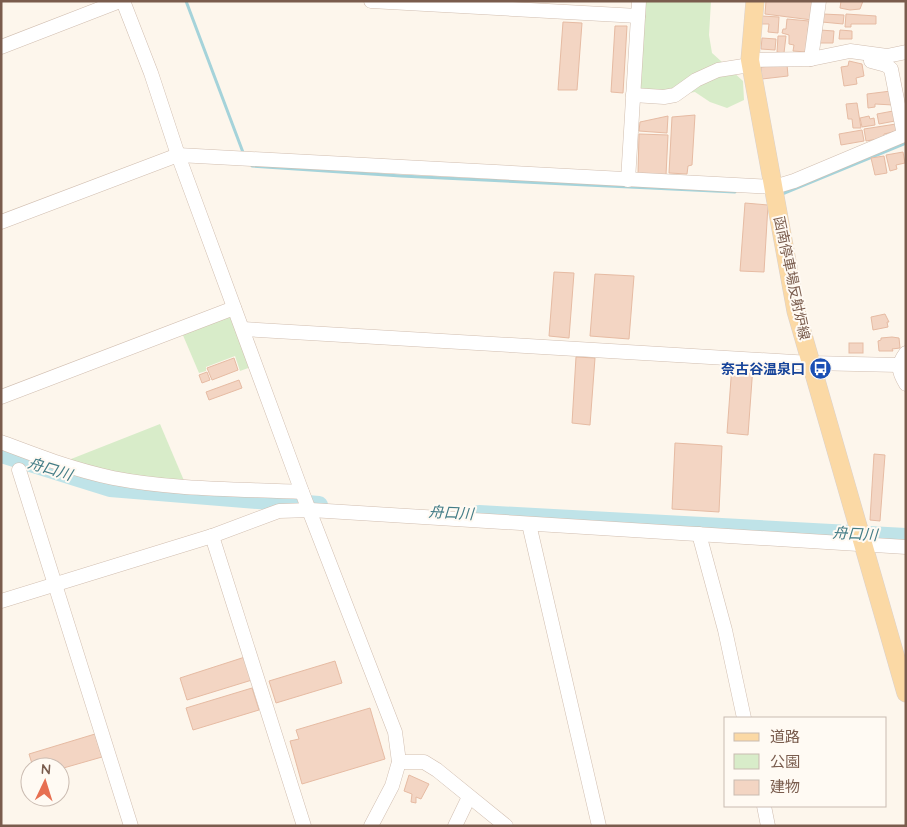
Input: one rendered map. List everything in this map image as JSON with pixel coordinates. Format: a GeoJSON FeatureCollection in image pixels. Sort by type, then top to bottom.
{"type":"FeatureCollection","features":[{"type":"Feature","properties":{"kind":"main road","name":"函南停車場反射炉線"},"geometry":{"type":"LineString","coordinates":[[755,1],[750,63],[796,311],[906,693]]}},
{"type":"Feature","properties":{"kind":"street"},"geometry":{"type":"LineString","coordinates":[[1,47],[122,1],[152,72],[178,154],[234,308],[394,732],[399,762],[392,786],[371,826]]}},
{"type":"Feature","properties":{"kind":"street"},"geometry":{"type":"LineString","coordinates":[[371,1],[638,16]]}},
{"type":"Feature","properties":{"kind":"street"},"geometry":{"type":"LineString","coordinates":[[628,180],[639,1]]}},
{"type":"Feature","properties":{"kind":"street"},"geometry":{"type":"LineString","coordinates":[[811,58],[819,1]]}},
{"type":"Feature","properties":{"kind":"street"},"geometry":{"type":"LineString","coordinates":[[633,95],[664,97],[675,95],[712,72],[750,63],[811,58],[850,52],[887,56],[906,52]]}},
{"type":"Feature","properties":{"kind":"street"},"geometry":{"type":"LineString","coordinates":[[1,222],[178,154],[628,180],[774,191],[905,135],[891,69],[886,65],[840,54]]}},
{"type":"Feature","properties":{"kind":"street"},"geometry":{"type":"LineString","coordinates":[[1,397],[234,308]]}},
{"type":"Feature","properties":{"kind":"street"},"geometry":{"type":"LineString","coordinates":[[243,329],[810,363],[898,365]]}},
{"type":"Feature","properties":{"kind":"street"},"geometry":{"type":"LineString","coordinates":[[906,353],[898,365],[899,372],[906,384]]}},
{"type":"Feature","properties":{"kind":"street"},"geometry":{"type":"LineString","coordinates":[[1,442],[51,462],[113,478],[171,486],[302,492]]}},
{"type":"Feature","properties":{"kind":"street"},"geometry":{"type":"LineString","coordinates":[[19,470],[131,826]]}},
{"type":"Feature","properties":{"kind":"street"},"geometry":{"type":"LineString","coordinates":[[1,601],[212,536],[279,511],[311,510],[699,534],[862,538],[906,548]]}},
{"type":"Feature","properties":{"kind":"street"},"geometry":{"type":"LineString","coordinates":[[529,524],[600,826]]}},
{"type":"Feature","properties":{"kind":"street"},"geometry":{"type":"LineString","coordinates":[[699,534],[725,630],[744,717]]}},
{"type":"Feature","properties":{"kind":"street"},"geometry":{"type":"LineString","coordinates":[[212,536],[304,826]]}},
{"type":"Feature","properties":{"kind":"street"},"geometry":{"type":"LineString","coordinates":[[399,762],[424,762],[438,770],[506,826]]}},
{"type":"Feature","properties":{"kind":"street"},"geometry":{"type":"LineString","coordinates":[[455,826],[469,797]]}},
{"type":"Feature","properties":{"kind":"street"},"geometry":{"type":"LineString","coordinates":[[764,807],[768,826]]}},
{"type":"Feature","properties":{"kind":"green space"},"geometry":{"type":"Polygon","coordinates":[[[639,1],[711,1],[709,35],[712,53],[743,81],[744,100],[727,108],[710,102],[695,92],[675,95],[637,92],[639,1]]]}},
{"type":"Feature","properties":{"kind":"green space"},"geometry":{"type":"Polygon","coordinates":[[[231,315],[251,367],[240,371],[235,356],[206,367],[206,371],[199,373],[182,333],[231,315]]]}},
{"type":"Feature","properties":{"kind":"green space"},"geometry":{"type":"Polygon","coordinates":[[[160,424],[185,483],[136,477],[66,461],[160,424]]]}},
{"type":"Feature","properties":{"kind":"building"},"geometry":{"type":"Polygon","coordinates":[[[766,1],[814,1],[812,20],[765,14],[766,1]]]}},
{"type":"Feature","properties":{"kind":"building"},"geometry":{"type":"Polygon","coordinates":[[[841,1],[863,1],[860,9],[850,10],[840,8],[841,1]]]}},
{"type":"Feature","properties":{"kind":"building"},"geometry":{"type":"Polygon","coordinates":[[[823,14],[844,15],[843,24],[822,22],[823,14]]]}},
{"type":"Feature","properties":{"kind":"building"},"geometry":{"type":"Polygon","coordinates":[[[846,14],[876,16],[876,24],[851,24],[851,27],[845,27],[846,14]]]}},
{"type":"Feature","properties":{"kind":"building"},"geometry":{"type":"Polygon","coordinates":[[[762,16],[779,17],[778,33],[768,32],[769,24],[762,24],[762,16]]]}},
{"type":"Feature","properties":{"kind":"building"},"geometry":{"type":"Polygon","coordinates":[[[787,19],[809,21],[806,52],[793,51],[794,45],[789,44],[789,35],[782,33],[783,29],[786,29],[787,19]]]}},
{"type":"Feature","properties":{"kind":"building"},"geometry":{"type":"Polygon","coordinates":[[[563,22],[582,23],[577,90],[558,90],[563,22]]]}},
{"type":"Feature","properties":{"kind":"building"},"geometry":{"type":"Polygon","coordinates":[[[615,26],[627,26],[623,93],[611,92],[615,26]]]}},
{"type":"Feature","properties":{"kind":"building"},"geometry":{"type":"Polygon","coordinates":[[[820,30],[834,31],[833,43],[819,43],[820,30]]]}},
{"type":"Feature","properties":{"kind":"building"},"geometry":{"type":"Polygon","coordinates":[[[840,30],[852,31],[852,39],[839,39],[840,30]]]}},
{"type":"Feature","properties":{"kind":"building"},"geometry":{"type":"Polygon","coordinates":[[[778,36],[786,36],[784,53],[777,52],[778,36]]]}},
{"type":"Feature","properties":{"kind":"building"},"geometry":{"type":"Polygon","coordinates":[[[762,38],[776,39],[775,50],[761,49],[762,38]]]}},
{"type":"Feature","properties":{"kind":"building"},"geometry":{"type":"Polygon","coordinates":[[[849,61],[862,64],[864,76],[856,78],[857,84],[844,86],[841,67],[848,66],[849,61]]]}},
{"type":"Feature","properties":{"kind":"building"},"geometry":{"type":"Polygon","coordinates":[[[787,64],[788,76],[762,79],[761,67],[787,64]]]}},
{"type":"Feature","properties":{"kind":"building"},"geometry":{"type":"Polygon","coordinates":[[[891,91],[893,105],[875,104],[875,107],[868,108],[867,94],[891,91]]]}},
{"type":"Feature","properties":{"kind":"building"},"geometry":{"type":"Polygon","coordinates":[[[857,103],[861,128],[853,128],[852,119],[848,119],[846,104],[857,103]]]}},
{"type":"Feature","properties":{"kind":"building"},"geometry":{"type":"Polygon","coordinates":[[[893,111],[895,121],[879,124],[877,114],[893,111]]]}},
{"type":"Feature","properties":{"kind":"building"},"geometry":{"type":"Polygon","coordinates":[[[695,115],[692,165],[688,166],[687,174],[669,173],[672,117],[695,115]]]}},
{"type":"Feature","properties":{"kind":"building"},"geometry":{"type":"Polygon","coordinates":[[[668,116],[667,133],[639,131],[640,122],[668,116]]]}},
{"type":"Feature","properties":{"kind":"building"},"geometry":{"type":"Polygon","coordinates":[[[869,116],[870,119],[874,118],[875,125],[862,127],[860,118],[869,116]]]}},
{"type":"Feature","properties":{"kind":"building"},"geometry":{"type":"Polygon","coordinates":[[[896,124],[897,131],[884,134],[884,138],[866,141],[864,129],[896,124]]]}},
{"type":"Feature","properties":{"kind":"building"},"geometry":{"type":"Polygon","coordinates":[[[862,130],[864,141],[841,145],[839,134],[862,130]]]}},
{"type":"Feature","properties":{"kind":"building"},"geometry":{"type":"Polygon","coordinates":[[[639,134],[668,135],[666,175],[638,174],[639,134]]]}},
{"type":"Feature","properties":{"kind":"building"},"geometry":{"type":"Polygon","coordinates":[[[903,152],[905,163],[896,165],[897,169],[890,171],[886,155],[903,152]]]}},
{"type":"Feature","properties":{"kind":"building"},"geometry":{"type":"Polygon","coordinates":[[[884,156],[887,173],[875,175],[871,158],[884,156]]]}},
{"type":"Feature","properties":{"kind":"building"},"geometry":{"type":"Polygon","coordinates":[[[745,203],[768,205],[764,272],[740,271],[745,203]]]}},
{"type":"Feature","properties":{"kind":"building"},"geometry":{"type":"Polygon","coordinates":[[[554,272],[574,273],[569,338],[549,336],[554,272]]]}},
{"type":"Feature","properties":{"kind":"building"},"geometry":{"type":"Polygon","coordinates":[[[595,274],[634,276],[629,339],[590,336],[595,274]]]}},
{"type":"Feature","properties":{"kind":"building"},"geometry":{"type":"Polygon","coordinates":[[[885,314],[889,322],[887,322],[888,327],[873,330],[871,317],[885,314]]]}},
{"type":"Feature","properties":{"kind":"building"},"geometry":{"type":"Polygon","coordinates":[[[881,338],[899,338],[900,348],[892,349],[893,351],[879,351],[878,341],[881,338]]]}},
{"type":"Feature","properties":{"kind":"building"},"geometry":{"type":"Polygon","coordinates":[[[849,343],[863,343],[863,353],[849,353],[849,343]]]}},
{"type":"Feature","properties":{"kind":"building"},"geometry":{"type":"Polygon","coordinates":[[[576,357],[595,358],[590,425],[572,423],[576,357]]]}},
{"type":"Feature","properties":{"kind":"building"},"geometry":{"type":"Polygon","coordinates":[[[234,358],[238,370],[212,380],[207,368],[234,358]]]}},
{"type":"Feature","properties":{"kind":"building"},"geometry":{"type":"Polygon","coordinates":[[[732,365],[753,366],[748,435],[727,433],[732,365]]]}},
{"type":"Feature","properties":{"kind":"building"},"geometry":{"type":"Polygon","coordinates":[[[207,372],[210,380],[202,383],[199,375],[207,372]]]}},
{"type":"Feature","properties":{"kind":"building"},"geometry":{"type":"Polygon","coordinates":[[[239,380],[242,388],[209,400],[206,392],[239,380]]]}},
{"type":"Feature","properties":{"kind":"building"},"geometry":{"type":"Polygon","coordinates":[[[675,443],[722,446],[719,512],[672,509],[675,443]]]}},
{"type":"Feature","properties":{"kind":"building"},"geometry":{"type":"Polygon","coordinates":[[[874,454],[885,455],[880,521],[870,520],[874,454]]]}},
{"type":"Feature","properties":{"kind":"building"},"geometry":{"type":"Polygon","coordinates":[[[245,657],[252,680],[187,700],[180,678],[245,657]]]}},
{"type":"Feature","properties":{"kind":"building"},"geometry":{"type":"Polygon","coordinates":[[[335,661],[342,683],[276,703],[269,681],[335,661]]]}},
{"type":"Feature","properties":{"kind":"building"},"geometry":{"type":"Polygon","coordinates":[[[252,688],[259,710],[193,730],[186,708],[252,688]]]}},
{"type":"Feature","properties":{"kind":"building"},"geometry":{"type":"Polygon","coordinates":[[[370,708],[385,759],[302,784],[290,741],[299,739],[296,730],[370,708]]]}},
{"type":"Feature","properties":{"kind":"building"},"geometry":{"type":"Polygon","coordinates":[[[95,734],[102,757],[70,766],[70,757],[30,757],[29,754],[95,734]]]}},
{"type":"Feature","properties":{"kind":"building"},"geometry":{"type":"Polygon","coordinates":[[[409,775],[429,784],[421,799],[416,797],[416,803],[411,802],[412,794],[404,791],[409,775]]]}},
{"type":"Feature","properties":{"kind":"waterway"},"geometry":{"type":"LineString","coordinates":[[186,1],[244,155]]}},
{"type":"Feature","properties":{"kind":"waterway"},"geometry":{"type":"LineString","coordinates":[[782,194],[906,143]]}},
{"type":"Feature","properties":{"kind":"waterway"},"geometry":{"type":"LineString","coordinates":[[252,166],[401,176],[735,192]]}},
{"type":"Feature","properties":{"kind":"waterway","name":"舟口川"},"geometry":{"type":"LineString","coordinates":[[1,454],[110,488],[319,505]]}},
{"type":"Feature","properties":{"kind":"waterway","name":"舟口川"},"geometry":{"type":"LineString","coordinates":[[479,514],[906,537]]}},
{"type":"Feature","properties":{"kind":"place","name":"奈古谷温泉口"},"geometry":{"type":"Point","coordinates":[821,369]}}]}
